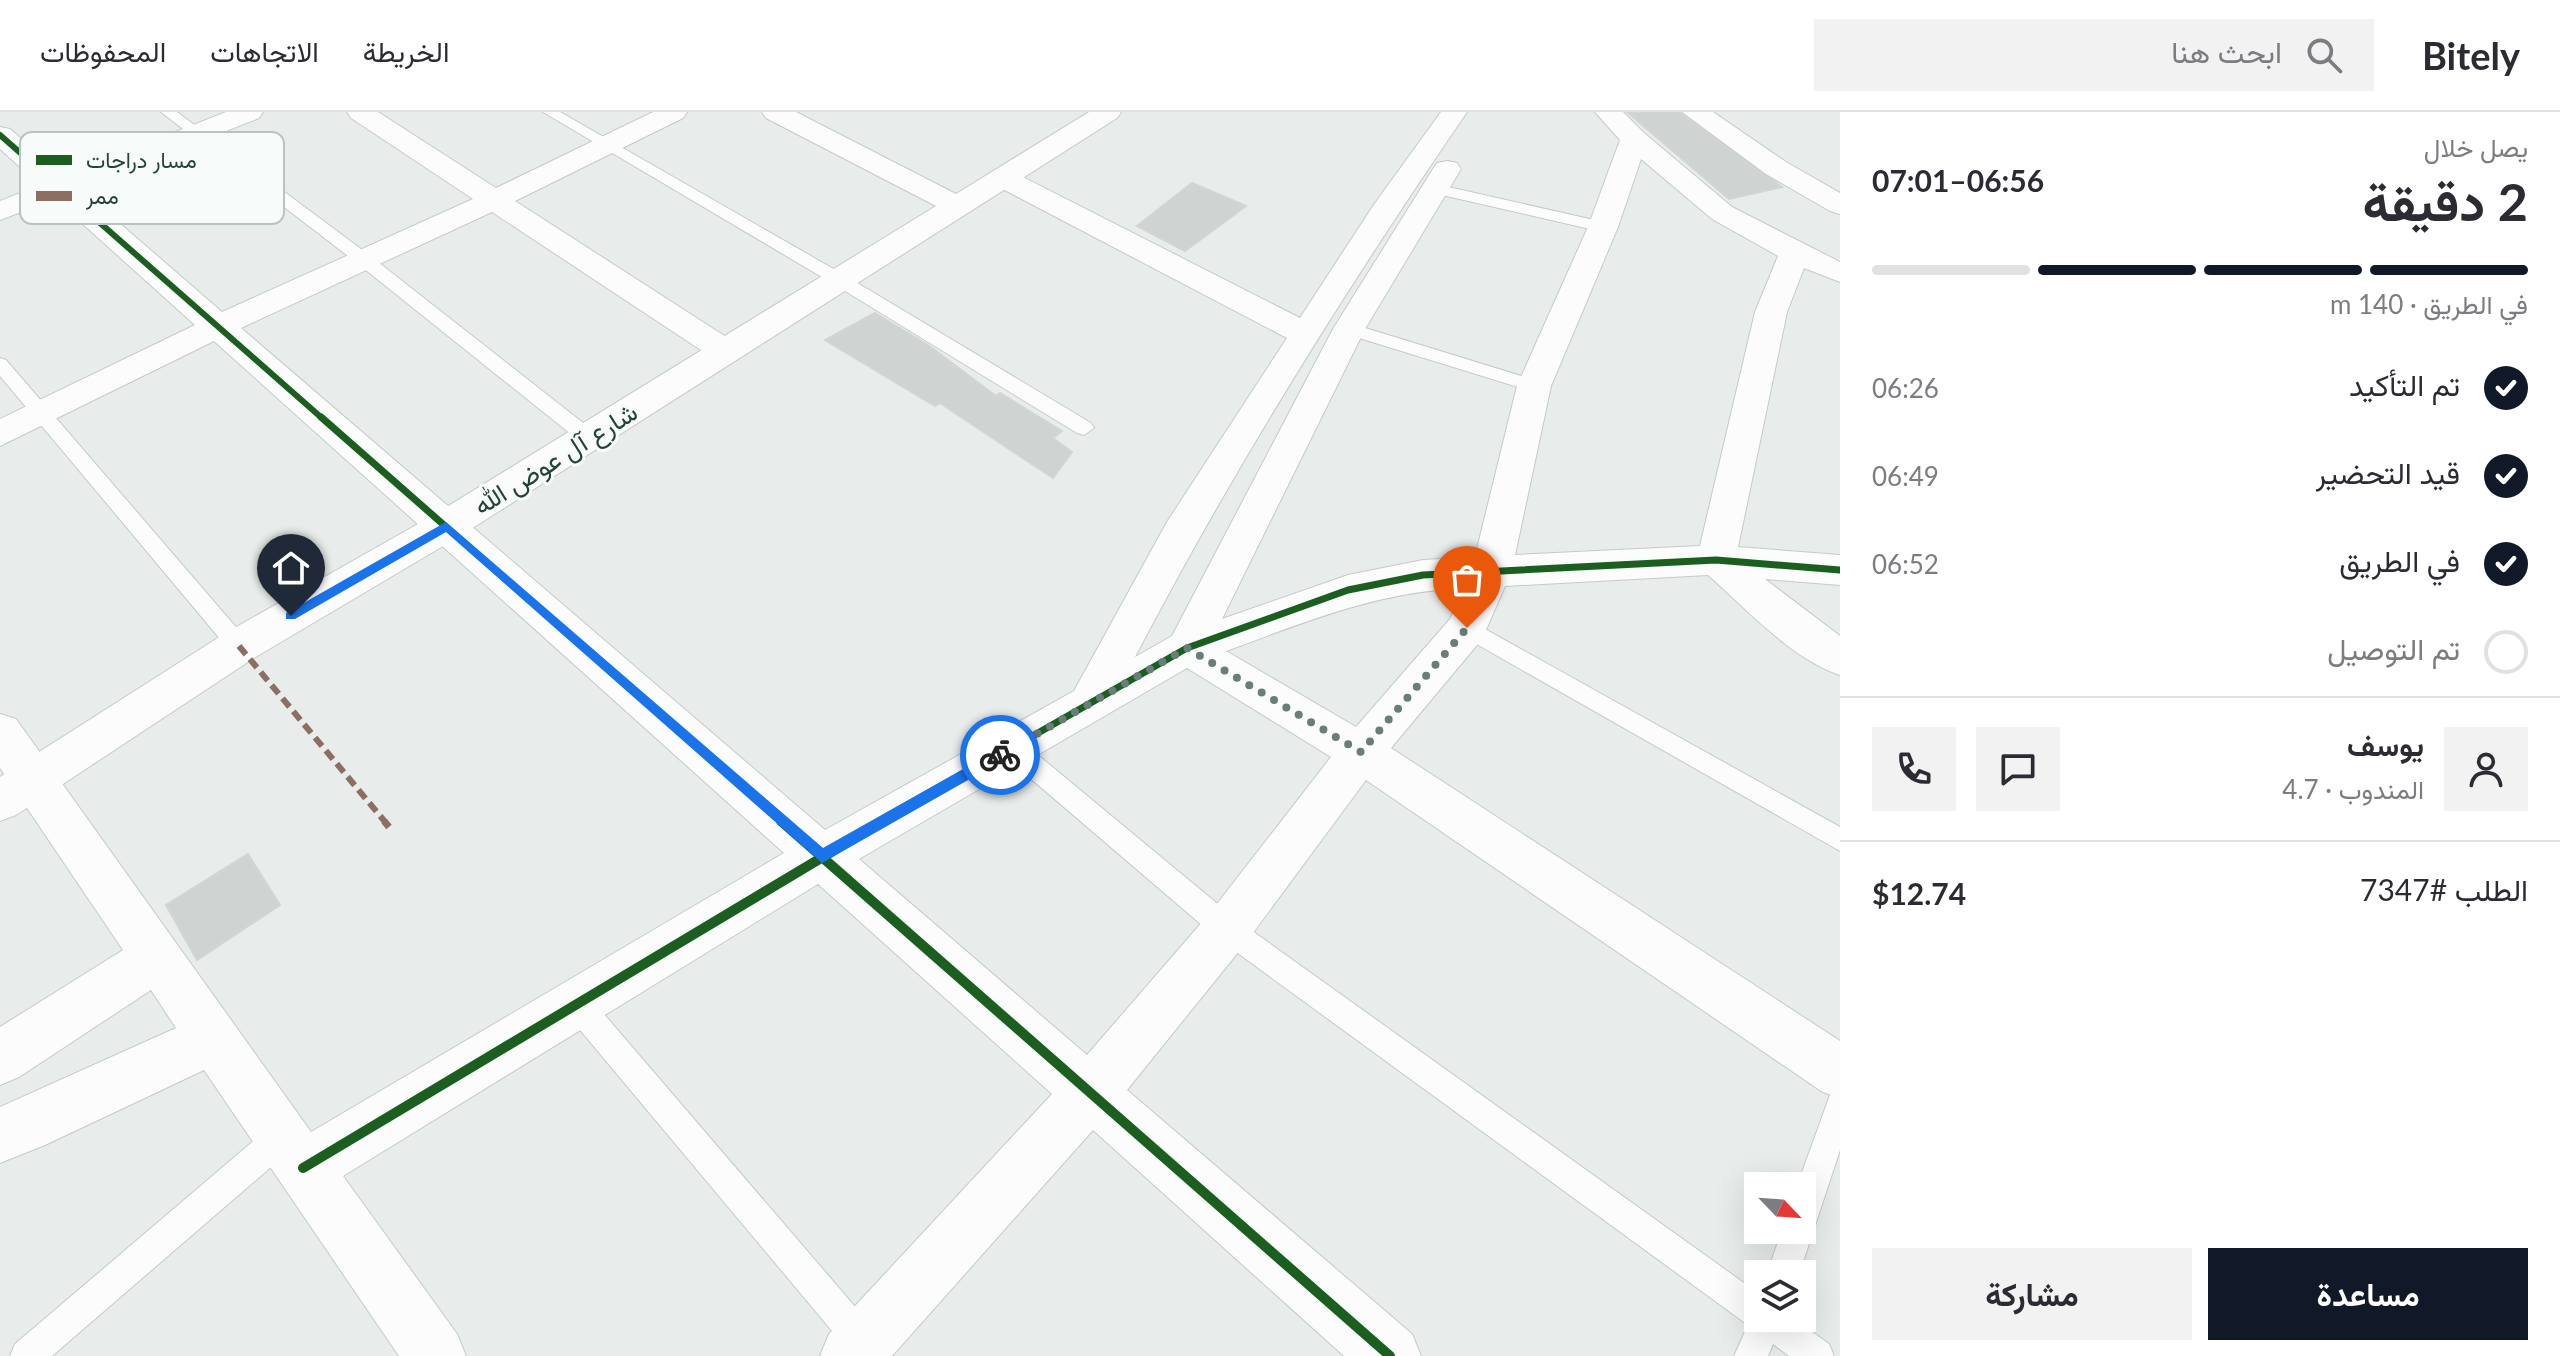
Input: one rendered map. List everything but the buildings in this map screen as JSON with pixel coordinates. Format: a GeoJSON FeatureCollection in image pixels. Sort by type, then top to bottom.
{"type":"FeatureCollection","features":[{"type":"Feature","properties":{"kind":"street"},"geometry":{"type":"LineString","coordinates":[[199,132],[250,112]]}},
{"type":"Feature","properties":{"kind":"street"},"geometry":{"type":"LineString","coordinates":[[360,112],[725,351]]}},
{"type":"Feature","properties":{"kind":"street"},"geometry":{"type":"LineString","coordinates":[[0,434],[219,326],[496,199],[674,112]]}},
{"type":"Feature","properties":{"kind":"street"},"geometry":{"type":"LineString","coordinates":[[775,112],[977,186],[1305,334]]}},
{"type":"Feature","properties":{"kind":"street"},"geometry":{"type":"LineString","coordinates":[[820,112],[932,162]]}},
{"type":"Feature","properties":{"kind":"street","name":"شارع آل عوض الله"},"geometry":{"type":"LineString","coordinates":[[17,791],[239,646],[446,526],[589,438],[977,186],[1108,112]]}},
{"type":"Feature","properties":{"kind":"street"},"geometry":{"type":"LineString","coordinates":[[1089,703],[1181,532],[1305,334],[1454,112]]}},
{"type":"Feature","properties":{"kind":"street"},"geometry":{"type":"LineString","coordinates":[[1187,648],[1349,329],[1481,112]]}},
{"type":"Feature","properties":{"kind":"street"},"geometry":{"type":"LineString","coordinates":[[1608,112],[1634,139],[1722,213],[1795,253],[1840,273]]}},
{"type":"Feature","properties":{"kind":"street"},"geometry":{"type":"LineString","coordinates":[[1695,112],[1776,168],[1840,205]]}},
{"type":"Feature","properties":{"kind":"street"},"geometry":{"type":"LineString","coordinates":[[1732,112],[1840,181]]}},
{"type":"Feature","properties":{"kind":"street"},"geometry":{"type":"LineString","coordinates":[[0,135],[20,153]]}},
{"type":"Feature","properties":{"kind":"street"},"geometry":{"type":"LineString","coordinates":[[863,1352],[1090,1093],[1227,929],[1361,752],[1467,628],[1492,569],[1534,386],[1603,227],[1634,139]]}},
{"type":"Feature","properties":{"kind":"street"},"geometry":{"type":"LineString","coordinates":[[0,211],[20,203]]}},
{"type":"Feature","properties":{"kind":"street"},"geometry":{"type":"LineString","coordinates":[[100,224],[1390,1356]]}},
{"type":"Feature","properties":{"kind":"street"},"geometry":{"type":"LineString","coordinates":[[1716,560],[1771,312],[1795,253]]}},
{"type":"Feature","properties":{"kind":"street"},"geometry":{"type":"LineString","coordinates":[[1716,560],[1801,631],[1840,658]]}},
{"type":"Feature","properties":{"kind":"street"},"geometry":{"type":"LineString","coordinates":[[292,1152],[575,1002],[822,856],[1187,648],[1348,590],[1423,575],[1492,569],[1716,560],[1840,570]]}},
{"type":"Feature","properties":{"kind":"street"},"geometry":{"type":"LineString","coordinates":[[1187,648],[1361,752],[1840,1072]]}},
{"type":"Feature","properties":{"kind":"street"},"geometry":{"type":"LineString","coordinates":[[0,732],[17,791],[157,957],[435,1356]]}},
{"type":"Feature","properties":{"kind":"street"},"geometry":{"type":"LineString","coordinates":[[0,1058],[157,957]]}},
{"type":"Feature","properties":{"kind":"street"},"geometry":{"type":"LineString","coordinates":[[0,1135],[26,1126],[213,1038]]}},
{"type":"Feature","properties":{"kind":"lane"},"geometry":{"type":"LineString","coordinates":[[168,112],[192,132]]}},
{"type":"Feature","properties":{"kind":"lane"},"geometry":{"type":"LineString","coordinates":[[550,112],[838,279],[1084,428]]}},
{"type":"Feature","properties":{"kind":"lane"},"geometry":{"type":"LineString","coordinates":[[1435,189],[1603,227]]}},
{"type":"Feature","properties":{"kind":"lane"},"geometry":{"type":"LineString","coordinates":[[284,201],[363,259],[589,438]]}},
{"type":"Feature","properties":{"kind":"lane"},"geometry":{"type":"LineString","coordinates":[[1349,329],[1534,386]]}},
{"type":"Feature","properties":{"kind":"lane"},"geometry":{"type":"LineString","coordinates":[[0,364],[40,415],[239,646]]}},
{"type":"Feature","properties":{"kind":"lane"},"geometry":{"type":"LineString","coordinates":[[1467,628],[1840,840]]}},
{"type":"Feature","properties":{"kind":"lane"},"geometry":{"type":"LineString","coordinates":[[1012,748],[1227,929],[1744,1302]]}},
{"type":"Feature","properties":{"kind":"lane"},"geometry":{"type":"LineString","coordinates":[[575,1002],[863,1352]]}},
{"type":"Feature","properties":{"kind":"lane"},"geometry":{"type":"LineString","coordinates":[[1816,1176],[1840,1105]]}},
{"type":"Feature","properties":{"kind":"lane"},"geometry":{"type":"LineString","coordinates":[[27,1356],[292,1152]]}},
{"type":"Feature","properties":{"kind":"lane"},"geometry":{"type":"LineString","coordinates":[[1751,1356],[1760,1332]]}},
{"type":"Feature","properties":{"kind":"lane"},"geometry":{"type":"LineString","coordinates":[[1785,1332],[1817,1356]]}},
{"type":"Feature","properties":{"kind":"marked path"},"geometry":{"type":"LineString","coordinates":[[239,646],[389,827]]}},
{"type":"Feature","properties":{"kind":"cycle path"},"geometry":{"type":"LineString","coordinates":[[0,135],[20,153]]}},
{"type":"Feature","properties":{"kind":"cycle path"},"geometry":{"type":"LineString","coordinates":[[101,224],[1390,1356]]}},
{"type":"Feature","properties":{"kind":"cycle path"},"geometry":{"type":"LineString","coordinates":[[303,1168],[822,856],[1187,648],[1348,590],[1423,575],[1716,560],[1840,570]]}},
{"type":"Feature","properties":{"kind":"way so far"},"geometry":{"type":"LineString","coordinates":[[1000,755],[1187,648],[1361,752],[1467,628]]}},
{"type":"Feature","properties":{"kind":"route"},"geometry":{"type":"LineString","coordinates":[[291,616],[446,526],[822,856],[1000,755]]}}]}
